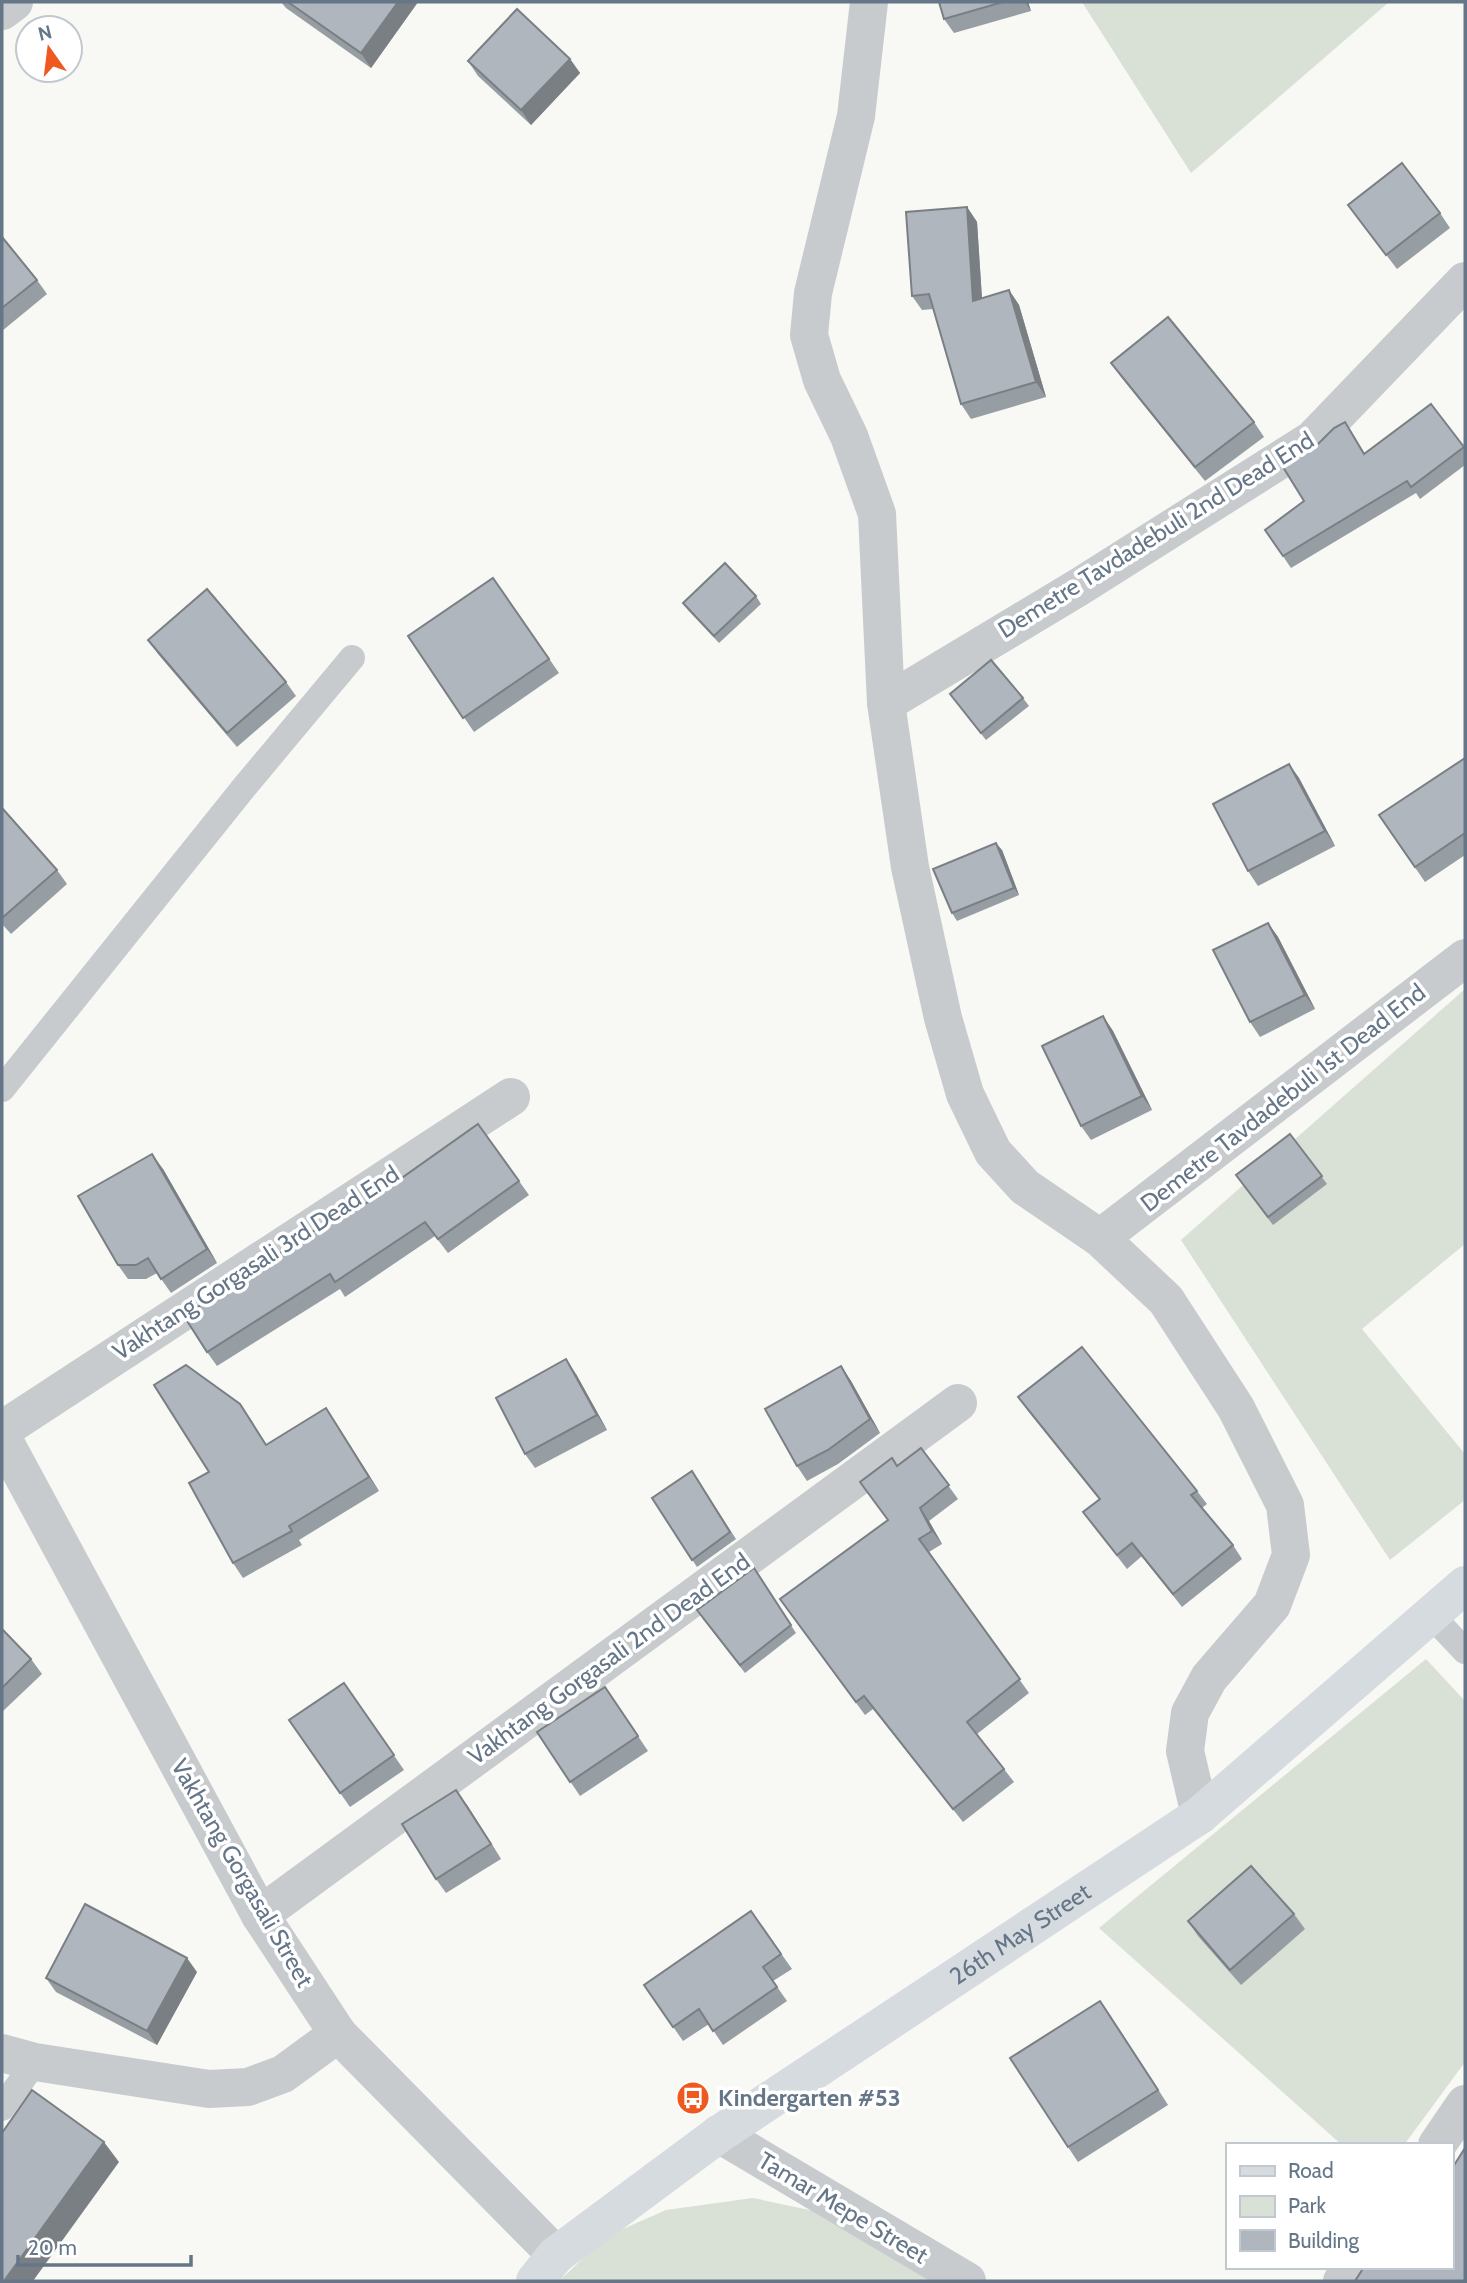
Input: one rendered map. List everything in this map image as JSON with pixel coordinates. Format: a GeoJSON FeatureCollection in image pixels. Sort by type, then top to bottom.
{"type":"FeatureCollection","features":[{"type":"Feature","properties":{"kind":"street"},"geometry":{"type":"LineString","coordinates":[[2,11],[15,2]]}},
{"type":"Feature","properties":{"kind":"street"},"geometry":{"type":"LineString","coordinates":[[869,2],[856,116],[813,293],[809,335],[822,380],[849,436],[877,514],[886,703],[910,867],[943,1018],[965,1094],[993,1152],[1025,1187],[1100,1238],[1166,1300],[1236,1408],[1285,1506],[1291,1555],[1272,1605],[1209,1678],[1190,1713],[1185,1751],[1200,1815]]}},
{"type":"Feature","properties":{"kind":"street","name":"Demetre Tavdadebuli 2nd Dead End"},"geometry":{"type":"LineString","coordinates":[[886,703],[1079,587],[1313,439],[1465,281]]}},
{"type":"Feature","properties":{"kind":"street","name":"Demetre Tavdadebuli 1st Dead End"},"geometry":{"type":"LineString","coordinates":[[1100,1238],[1465,958]]}},
{"type":"Feature","properties":{"kind":"street","name":"Vakhtang Gorgasali 3rd Dead End"},"geometry":{"type":"LineString","coordinates":[[2,1430],[511,1097]]}},
{"type":"Feature","properties":{"kind":"street","name":"Vakhtang Gorgasali 2nd Dead End"},"geometry":{"type":"LineString","coordinates":[[260,1915],[958,1404]]}},
{"type":"Feature","properties":{"kind":"street","name":"Vakhtang Gorgasali Street"},"geometry":{"type":"LineString","coordinates":[[2,1437],[260,1915],[338,2034],[546,2268]]}},
{"type":"Feature","properties":{"kind":"street","name":"26th May Street"},"geometry":{"type":"LineString","coordinates":[[546,2268],[719,2134],[1200,1815],[1465,1585]]}},
{"type":"Feature","properties":{"kind":"street"},"geometry":{"type":"LineString","coordinates":[[18,2057],[209,2089],[248,2087],[283,2074],[338,2034]]}},
{"type":"Feature","properties":{"kind":"street"},"geometry":{"type":"LineString","coordinates":[[1438,2143],[1465,2104]]}},
{"type":"Feature","properties":{"kind":"street","name":"Tamar Mepe Street"},"geometry":{"type":"LineString","coordinates":[[719,2134],[967,2281]]}},
{"type":"Feature","properties":{"kind":"lane"},"geometry":{"type":"LineString","coordinates":[[2,1089],[246,785],[352,658]]}},
{"type":"Feature","properties":{"kind":"lane"},"geometry":{"type":"LineString","coordinates":[[1430,1614],[1465,1651]]}},
{"type":"Feature","properties":{"kind":"lane"},"geometry":{"type":"LineString","coordinates":[[2,2108],[18,2057]]}},
{"type":"Feature","properties":{"kind":"green space"},"geometry":{"type":"Polygon","coordinates":[[[1082,2],[1389,2],[1191,173],[1082,2]]]}},
{"type":"Feature","properties":{"kind":"green space"},"geometry":{"type":"Polygon","coordinates":[[[1465,989],[1465,1244],[1362,1329],[1465,1454],[1465,1500],[1390,1560],[1181,1240],[1465,989]]]}},
{"type":"Feature","properties":{"kind":"green space"},"geometry":{"type":"Polygon","coordinates":[[[1426,1659],[1465,1701],[1465,2062],[1405,2143],[1340,2143],[1099,1928],[1426,1659]]]}},
{"type":"Feature","properties":{"kind":"green space"},"geometry":{"type":"Polygon","coordinates":[[[753,2198],[833,2215],[946,2281],[559,2281],[607,2236],[666,2210],[753,2198]]]}},
{"type":"Feature","properties":{"kind":"building"},"geometry":{"type":"Polygon","coordinates":[[[288,2],[398,2],[361,53],[288,2]]]}},
{"type":"Feature","properties":{"kind":"building"},"geometry":{"type":"Polygon","coordinates":[[[939,2],[1003,2],[944,19],[939,2]]]}},
{"type":"Feature","properties":{"kind":"building"},"geometry":{"type":"Polygon","coordinates":[[[517,9],[570,59],[521,110],[468,61],[517,9]]]}},
{"type":"Feature","properties":{"kind":"building"},"geometry":{"type":"Polygon","coordinates":[[[1402,163],[1440,213],[1386,255],[1348,205],[1402,163]]]}},
{"type":"Feature","properties":{"kind":"building"},"geometry":{"type":"Polygon","coordinates":[[[967,207],[973,301],[1009,290],[1036,382],[961,404],[929,294],[912,296],[906,212],[967,207]]]}},
{"type":"Feature","properties":{"kind":"building"},"geometry":{"type":"Polygon","coordinates":[[[2,237],[37,280],[2,308],[2,237]]]}},
{"type":"Feature","properties":{"kind":"building"},"geometry":{"type":"Polygon","coordinates":[[[1168,317],[1254,422],[1195,467],[1111,363],[1168,317]]]}},
{"type":"Feature","properties":{"kind":"building"},"geometry":{"type":"Polygon","coordinates":[[[1431,404],[1464,447],[1411,487],[1407,481],[1283,556],[1265,530],[1304,501],[1283,467],[1317,445],[1334,428],[1345,422],[1364,454],[1431,404]]]}},
{"type":"Feature","properties":{"kind":"building"},"geometry":{"type":"Polygon","coordinates":[[[725,563],[756,596],[714,636],[683,603],[725,563]]]}},
{"type":"Feature","properties":{"kind":"building"},"geometry":{"type":"Polygon","coordinates":[[[493,578],[549,659],[463,718],[408,636],[493,578]]]}},
{"type":"Feature","properties":{"kind":"building"},"geometry":{"type":"Polygon","coordinates":[[[207,589],[286,682],[227,733],[148,640],[207,589]]]}},
{"type":"Feature","properties":{"kind":"building"},"geometry":{"type":"Polygon","coordinates":[[[991,660],[1023,698],[981,733],[950,694],[991,660]]]}},
{"type":"Feature","properties":{"kind":"building"},"geometry":{"type":"Polygon","coordinates":[[[1465,758],[1465,833],[1415,867],[1379,815],[1465,758]]]}},
{"type":"Feature","properties":{"kind":"building"},"geometry":{"type":"Polygon","coordinates":[[[1289,764],[1325,831],[1248,871],[1213,804],[1289,764]]]}},
{"type":"Feature","properties":{"kind":"building"},"geometry":{"type":"Polygon","coordinates":[[[2,809],[57,870],[2,918],[2,809]]]}},
{"type":"Feature","properties":{"kind":"building"},"geometry":{"type":"Polygon","coordinates":[[[996,843],[1014,888],[952,913],[933,869],[996,843]]]}},
{"type":"Feature","properties":{"kind":"building"},"geometry":{"type":"Polygon","coordinates":[[[1268,923],[1305,995],[1250,1022],[1213,950],[1268,923]]]}},
{"type":"Feature","properties":{"kind":"building"},"geometry":{"type":"Polygon","coordinates":[[[1103,1016],[1142,1096],[1081,1126],[1042,1046],[1103,1016]]]}},
{"type":"Feature","properties":{"kind":"building"},"geometry":{"type":"Polygon","coordinates":[[[478,1124],[519,1181],[438,1239],[425,1222],[335,1282],[330,1274],[207,1352],[184,1316],[352,1206],[355,1211],[478,1124]]]}},
{"type":"Feature","properties":{"kind":"building"},"geometry":{"type":"Polygon","coordinates":[[[1290,1134],[1322,1176],[1268,1217],[1236,1175],[1290,1134]]]}},
{"type":"Feature","properties":{"kind":"building"},"geometry":{"type":"Polygon","coordinates":[[[152,1154],[207,1249],[161,1279],[148,1258],[136,1265],[118,1265],[78,1196],[152,1154]]]}},
{"type":"Feature","properties":{"kind":"building"},"geometry":{"type":"Polygon","coordinates":[[[1082,1347],[1197,1491],[1191,1495],[1233,1545],[1173,1594],[1132,1543],[1117,1555],[1083,1512],[1100,1499],[1018,1397],[1082,1347]]]}},
{"type":"Feature","properties":{"kind":"building"},"geometry":{"type":"Polygon","coordinates":[[[566,1359],[597,1415],[525,1454],[496,1398],[566,1359]]]}},
{"type":"Feature","properties":{"kind":"building"},"geometry":{"type":"Polygon","coordinates":[[[186,1365],[240,1404],[266,1445],[326,1408],[369,1477],[289,1526],[292,1531],[233,1563],[189,1483],[209,1472],[154,1385],[186,1365]]]}},
{"type":"Feature","properties":{"kind":"building"},"geometry":{"type":"Polygon","coordinates":[[[841,1366],[870,1419],[828,1450],[797,1466],[765,1409],[841,1366]]]}},
{"type":"Feature","properties":{"kind":"building"},"geometry":{"type":"Polygon","coordinates":[[[921,1448],[949,1485],[920,1508],[932,1531],[919,1539],[1020,1679],[967,1722],[1004,1769],[953,1809],[864,1696],[856,1702],[780,1599],[888,1520],[860,1482],[892,1458],[897,1466],[921,1448]]]}},
{"type":"Feature","properties":{"kind":"building"},"geometry":{"type":"Polygon","coordinates":[[[692,1471],[730,1532],[692,1560],[652,1498],[692,1471]]]}},
{"type":"Feature","properties":{"kind":"building"},"geometry":{"type":"Polygon","coordinates":[[[754,1568],[791,1625],[740,1665],[697,1610],[754,1568]]]}},
{"type":"Feature","properties":{"kind":"building"},"geometry":{"type":"Polygon","coordinates":[[[2,1629],[31,1659],[2,1688],[2,1629]]]}},
{"type":"Feature","properties":{"kind":"building"},"geometry":{"type":"Polygon","coordinates":[[[344,1683],[394,1755],[340,1793],[289,1720],[344,1683]]]}},
{"type":"Feature","properties":{"kind":"building"},"geometry":{"type":"Polygon","coordinates":[[[605,1687],[638,1736],[570,1782],[537,1732],[605,1687]]]}},
{"type":"Feature","properties":{"kind":"building"},"geometry":{"type":"Polygon","coordinates":[[[456,1790],[491,1844],[436,1879],[402,1824],[456,1790]]]}},
{"type":"Feature","properties":{"kind":"building"},"geometry":{"type":"Polygon","coordinates":[[[1251,1866],[1294,1914],[1230,1970],[1188,1921],[1251,1866]]]}},
{"type":"Feature","properties":{"kind":"building"},"geometry":{"type":"Polygon","coordinates":[[[85,1904],[187,1958],[147,2031],[46,1978],[85,1904]]]}},
{"type":"Feature","properties":{"kind":"building"},"geometry":{"type":"Polygon","coordinates":[[[751,1911],[781,1954],[763,1967],[777,1987],[713,2031],[699,2009],[673,2027],[644,1985],[751,1911]]]}},
{"type":"Feature","properties":{"kind":"building"},"geometry":{"type":"Polygon","coordinates":[[[1100,2001],[1158,2090],[1068,2147],[1010,2058],[1100,2001]]]}},
{"type":"Feature","properties":{"kind":"building"},"geometry":{"type":"Polygon","coordinates":[[[32,2090],[104,2142],[2,2281],[2,2133],[32,2090]]]}},
{"type":"Feature","properties":{"kind":"building"},"geometry":{"type":"Polygon","coordinates":[[[1465,2148],[1465,2281],[1355,2281],[1363,2269],[1453,2269],[1453,2167],[1465,2148]]]}},
{"type":"Feature","properties":{"kind":"place","name":"Kindergarten #53"},"geometry":{"type":"Point","coordinates":[693,2098]}}]}
